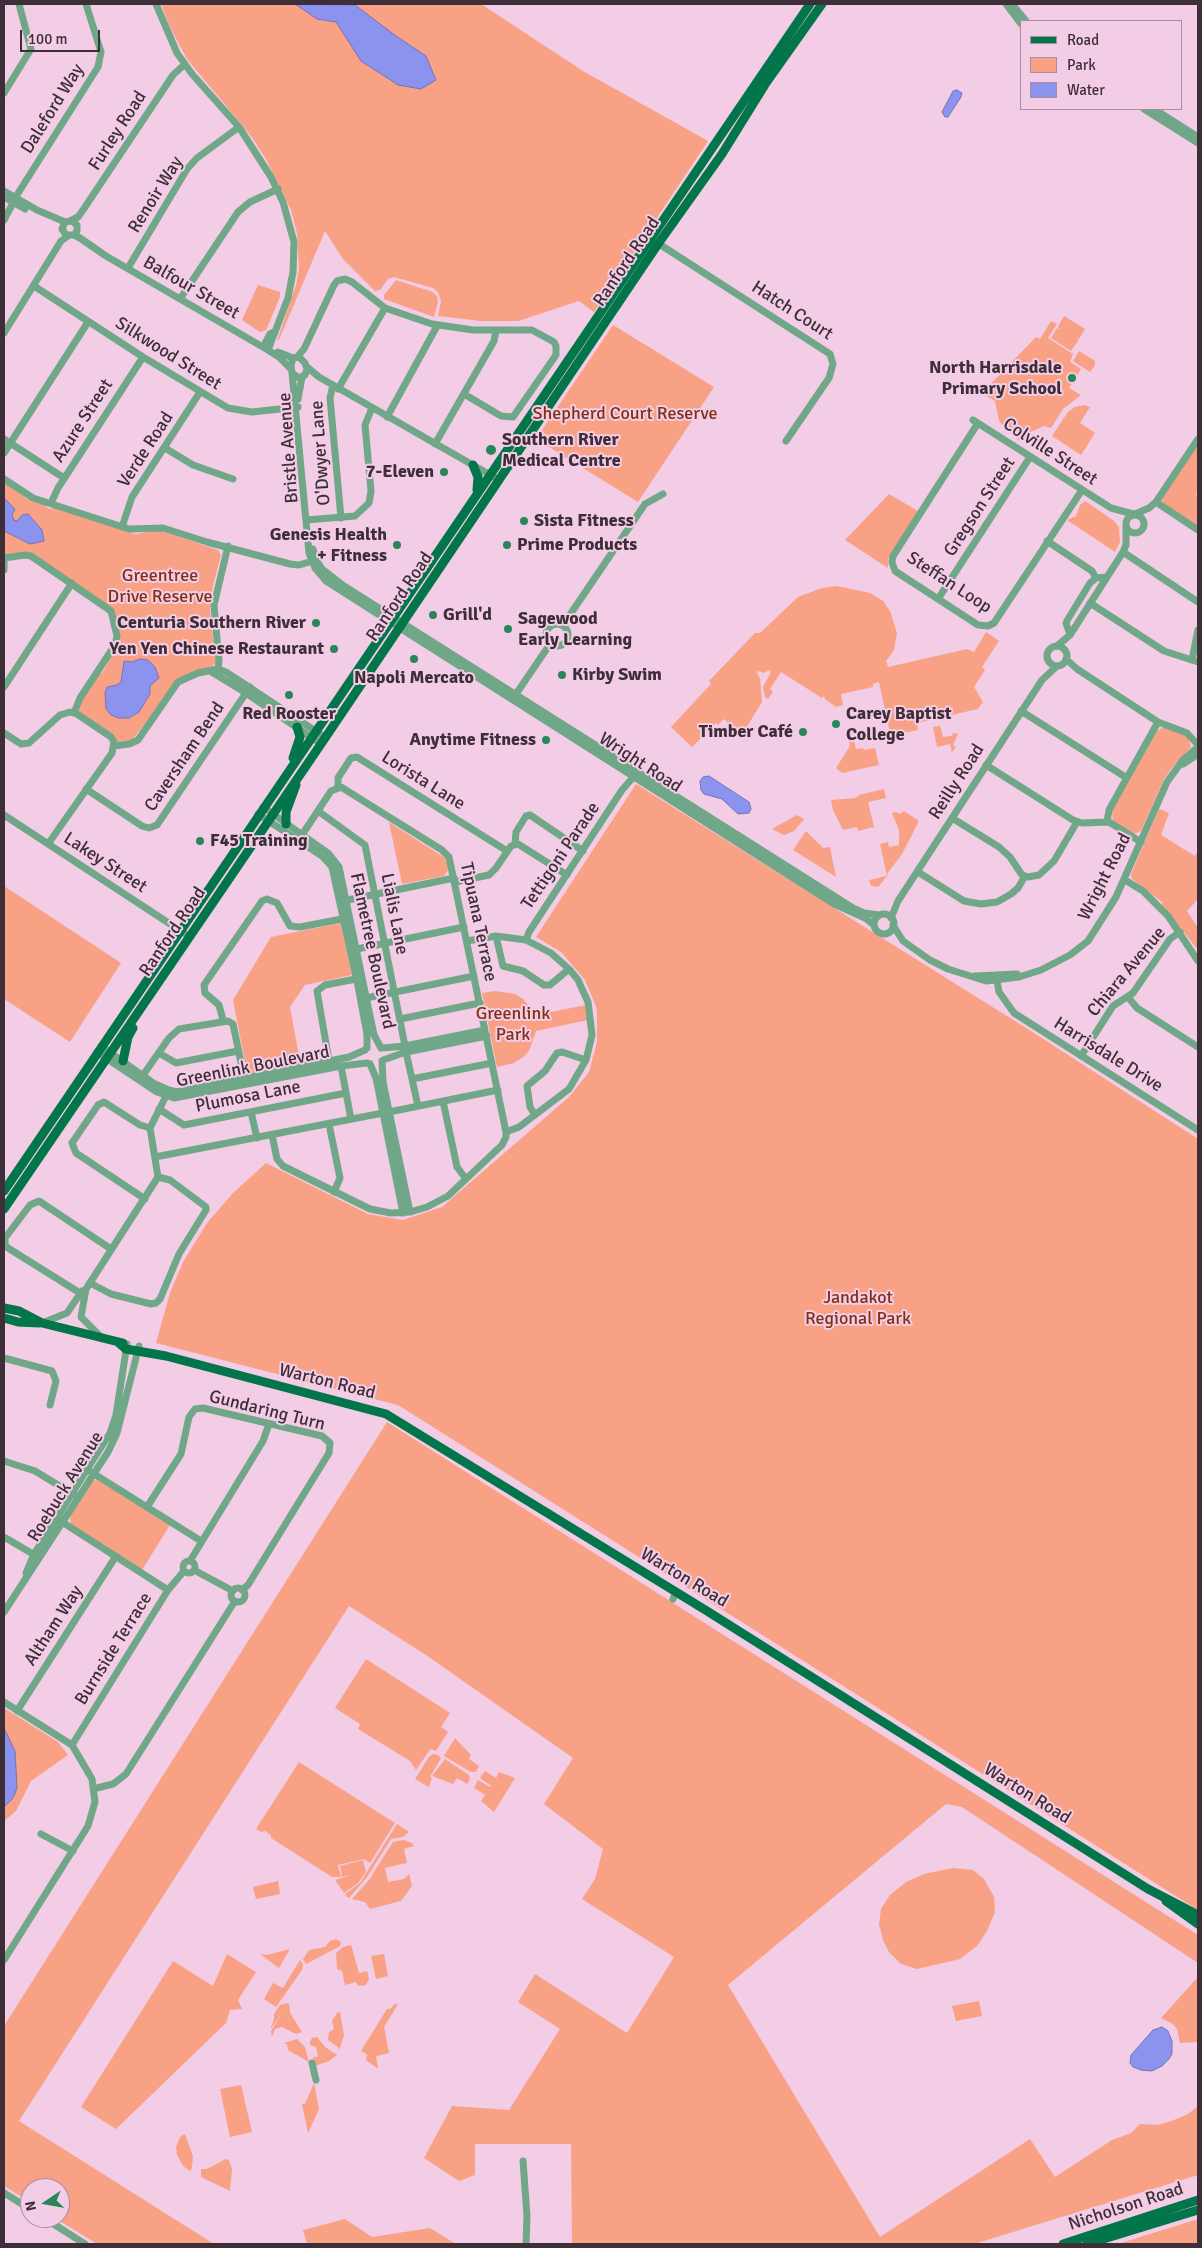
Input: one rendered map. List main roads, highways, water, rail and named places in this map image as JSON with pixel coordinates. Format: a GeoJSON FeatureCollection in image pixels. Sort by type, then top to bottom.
{"type":"FeatureCollection","features":[{"type":"Feature","properties":{"kind":"main road","name":"Ranford Road"},"geometry":{"type":"LineString","coordinates":[[4,1191],[293,764],[499,480],[810,4]]}},
{"type":"Feature","properties":{"kind":"main road","name":"Ranford Road"},"geometry":{"type":"LineString","coordinates":[[4,1209],[323,741],[474,497],[655,242],[722,154],[766,83],[822,4]]}},
{"type":"Feature","properties":{"kind":"main road"},"geometry":{"type":"LineString","coordinates":[[473,466],[478,477],[474,497]]}},
{"type":"Feature","properties":{"kind":"main road"},"geometry":{"type":"LineString","coordinates":[[293,764],[293,756],[300,737],[297,727]]}},
{"type":"Feature","properties":{"kind":"main road"},"geometry":{"type":"LineString","coordinates":[[286,824],[286,815],[298,778]]}},
{"type":"Feature","properties":{"kind":"main road"},"geometry":{"type":"LineString","coordinates":[[123,1061],[125,1047],[137,1014]]}},
{"type":"Feature","properties":{"kind":"main road"},"geometry":{"type":"LineString","coordinates":[[4,1197],[12,1192],[22,1175],[30,1171]]}},
{"type":"Feature","properties":{"kind":"main road","name":"Warton Road"},"geometry":{"type":"LineString","coordinates":[[4,1308],[19,1312],[42,1323],[138,1349],[152,1349],[166,1356],[386,1414],[674,1596],[1156,1893],[1198,1914]]}},
{"type":"Feature","properties":{"kind":"main road","name":"Warton Road"},"geometry":{"type":"LineString","coordinates":[[4,1318],[18,1322],[42,1323]]}},
{"type":"Feature","properties":{"kind":"main road","name":"Warton Road"},"geometry":{"type":"LineString","coordinates":[[1156,1893],[1198,1924]]}},
{"type":"Feature","properties":{"kind":"main road","name":"Nicholson Road"},"geometry":{"type":"LineString","coordinates":[[1063,2244],[1198,2200]]}},
{"type":"Feature","properties":{"kind":"main road","name":"Nicholson Road"},"geometry":{"type":"LineString","coordinates":[[1087,2244],[1198,2210]]}},
{"type":"Feature","properties":{"kind":"water"},"geometry":{"type":"Polygon","coordinates":[[[295,4],[355,5],[426,56],[436,80],[421,89],[398,85],[361,61],[336,22],[317,19],[295,4]]]}},
{"type":"Feature","properties":{"kind":"water"},"geometry":{"type":"Polygon","coordinates":[[[957,90],[962,93],[961,97],[948,117],[945,117],[942,112],[953,91],[957,90]]]}},
{"type":"Feature","properties":{"kind":"water"},"geometry":{"type":"Polygon","coordinates":[[[4,498],[15,509],[12,515],[14,520],[17,521],[22,515],[28,514],[42,530],[44,541],[30,544],[4,531],[4,498]]]}},
{"type":"Feature","properties":{"kind":"water"},"geometry":{"type":"Polygon","coordinates":[[[140,659],[148,660],[155,667],[159,678],[150,686],[150,694],[139,712],[129,718],[119,718],[111,715],[106,709],[105,693],[107,687],[121,682],[124,661],[132,662],[140,659]]]}},
{"type":"Feature","properties":{"kind":"water"},"geometry":{"type":"Polygon","coordinates":[[[709,776],[749,802],[751,809],[749,813],[738,814],[722,799],[704,794],[701,790],[700,781],[703,777],[709,776]]]}},
{"type":"Feature","properties":{"kind":"water"},"geometry":{"type":"Polygon","coordinates":[[[4,1728],[15,1751],[17,1788],[13,1798],[4,1807],[4,1728]]]}},
{"type":"Feature","properties":{"kind":"water"},"geometry":{"type":"Polygon","coordinates":[[[1162,2027],[1168,2031],[1172,2041],[1172,2054],[1169,2059],[1162,2066],[1152,2071],[1133,2067],[1130,2063],[1131,2055],[1153,2030],[1162,2027]]]}},
{"type":"Feature","properties":{"kind":"place","name":"North Harrisdale Primary School"},"geometry":{"type":"Point","coordinates":[1072,378]}},
{"type":"Feature","properties":{"kind":"place","name":"Southern River Medical Centre"},"geometry":{"type":"Point","coordinates":[491,450]}},
{"type":"Feature","properties":{"kind":"place","name":"7-Eleven"},"geometry":{"type":"Point","coordinates":[444,472]}},
{"type":"Feature","properties":{"kind":"place","name":"Sista Fitness"},"geometry":{"type":"Point","coordinates":[524,521]}},
{"type":"Feature","properties":{"kind":"place","name":"Genesis Health + Fitness"},"geometry":{"type":"Point","coordinates":[397,545]}},
{"type":"Feature","properties":{"kind":"place","name":"Prime Products"},"geometry":{"type":"Point","coordinates":[507,545]}},
{"type":"Feature","properties":{"kind":"place","name":"Grill'd"},"geometry":{"type":"Point","coordinates":[433,615]}},
{"type":"Feature","properties":{"kind":"place","name":"Centuria Southern River"},"geometry":{"type":"Point","coordinates":[316,623]}},
{"type":"Feature","properties":{"kind":"place","name":"Sagewood Early Learning"},"geometry":{"type":"Point","coordinates":[508,629]}},
{"type":"Feature","properties":{"kind":"place","name":"Yen Yen Chinese Restaurant"},"geometry":{"type":"Point","coordinates":[334,649]}},
{"type":"Feature","properties":{"kind":"place","name":"Napoli Mercato"},"geometry":{"type":"Point","coordinates":[414,659]}},
{"type":"Feature","properties":{"kind":"place","name":"Kirby Swim"},"geometry":{"type":"Point","coordinates":[562,675]}},
{"type":"Feature","properties":{"kind":"place","name":"Red Rooster"},"geometry":{"type":"Point","coordinates":[289,695]}},
{"type":"Feature","properties":{"kind":"place","name":"Carey Baptist College"},"geometry":{"type":"Point","coordinates":[836,724]}},
{"type":"Feature","properties":{"kind":"place","name":"Timber Café"},"geometry":{"type":"Point","coordinates":[803,732]}},
{"type":"Feature","properties":{"kind":"place","name":"Anytime Fitness"},"geometry":{"type":"Point","coordinates":[546,740]}},
{"type":"Feature","properties":{"kind":"place","name":"F45 Training"},"geometry":{"type":"Point","coordinates":[200,841]}},
{"type":"Feature","properties":{"kind":"park label","name":"Shepherd Court Reserve"},"geometry":{"type":"Point","coordinates":[625,414]}},
{"type":"Feature","properties":{"kind":"park label","name":"Greentree Drive Reserve"},"geometry":{"type":"Point","coordinates":[160,586]}},
{"type":"Feature","properties":{"kind":"park label","name":"Greenlink Park"},"geometry":{"type":"Point","coordinates":[513,1024]}},
{"type":"Feature","properties":{"kind":"park label","name":"Jandakot Regional Park"},"geometry":{"type":"Point","coordinates":[858,1308]}}]}
